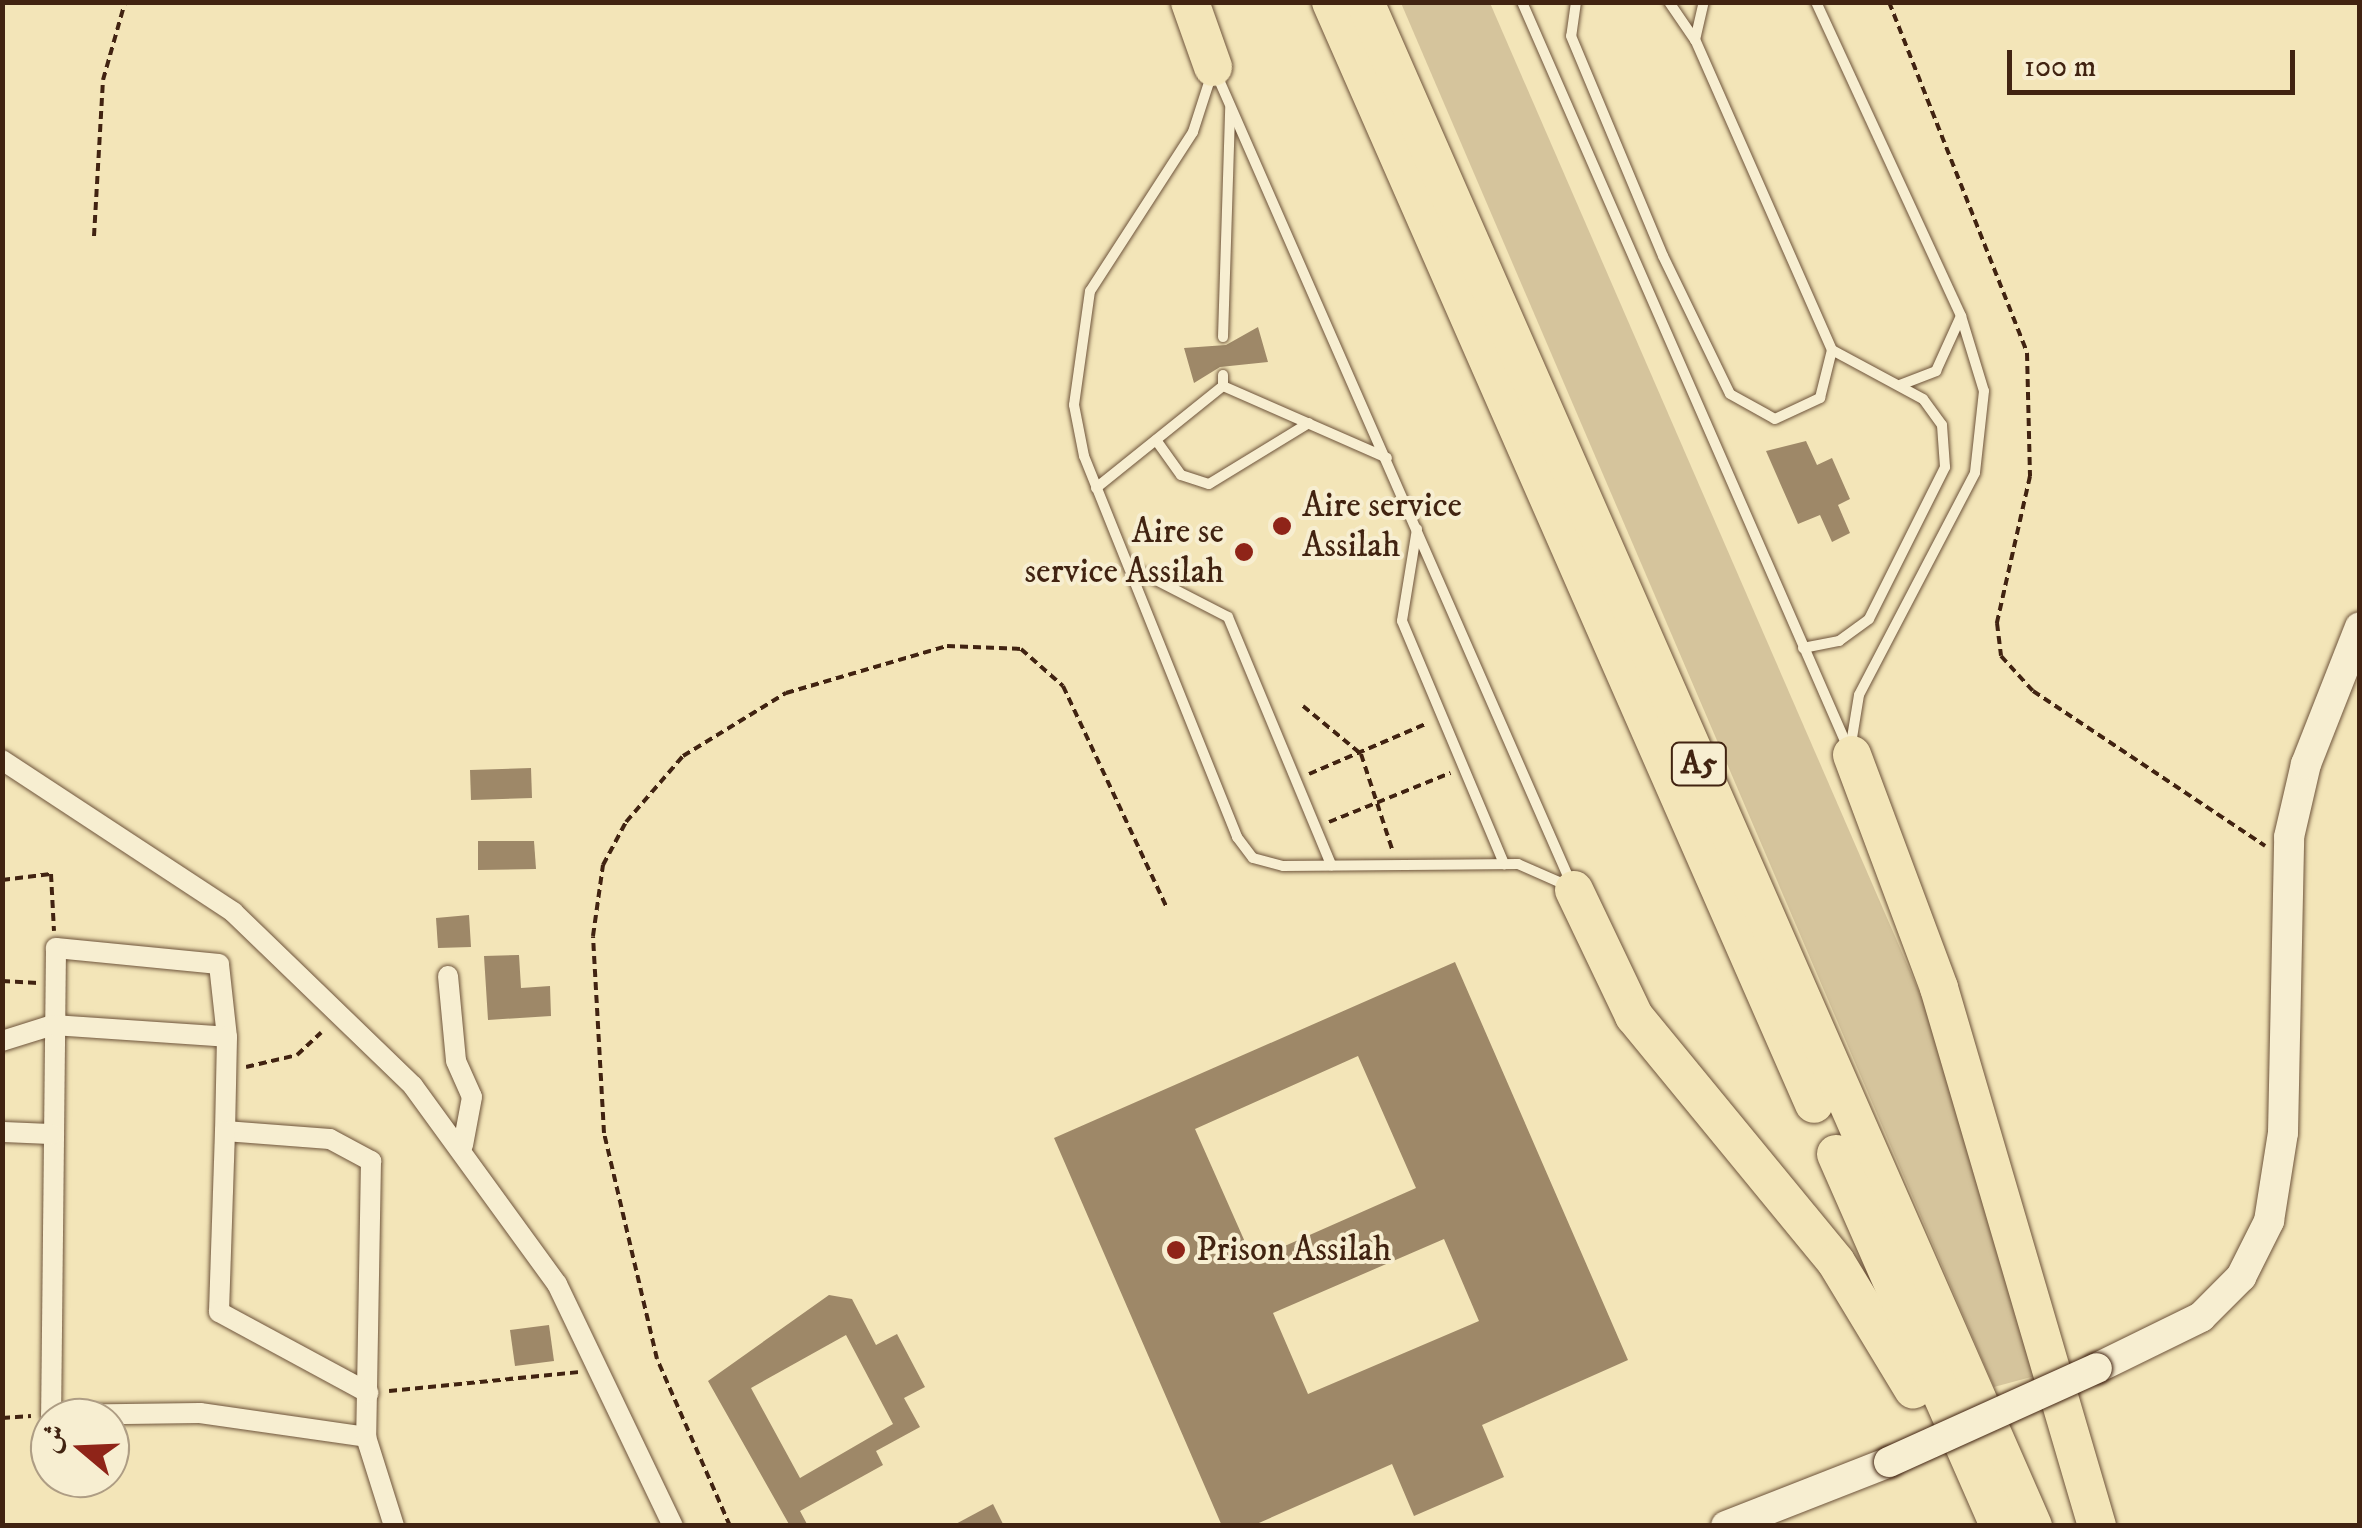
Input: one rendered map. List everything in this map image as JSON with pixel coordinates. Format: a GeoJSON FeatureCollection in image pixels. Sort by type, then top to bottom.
{"type":"FeatureCollection","features":[{"type":"Feature","properties":{"kind":"highway"},"geometry":{"type":"LineString","coordinates":[[1190,2],[1213,67]]}},
{"type":"Feature","properties":{"kind":"highway","name":"A5"},"geometry":{"type":"LineString","coordinates":[[1331,2],[1999,1526]]}},
{"type":"Feature","properties":{"kind":"highway","name":"A5"},"geometry":{"type":"LineString","coordinates":[[1365,2],[2033,1526]]}},
{"type":"Feature","properties":{"kind":"highway"},"geometry":{"type":"LineString","coordinates":[[1852,755],[1939,988],[2097,1526]]}},
{"type":"Feature","properties":{"kind":"highway"},"geometry":{"type":"LineString","coordinates":[[1574,890],[1634,1016],[1872,1314],[1978,1526]]}},
{"type":"Feature","properties":{"kind":"street"},"geometry":{"type":"LineString","coordinates":[[1726,1526],[1888,1462],[2201,1318],[2240,1277],[2264,1234],[2283,1132],[2286,860],[2322,718],[2360,627]]}},
{"type":"Feature","properties":{"kind":"street"},"geometry":{"type":"LineString","coordinates":[[2322,718],[2360,673]]}},
{"type":"Feature","properties":{"kind":"street"},"geometry":{"type":"LineString","coordinates":[[2,760],[234,912],[350,1018],[463,1145],[603,1370],[672,1526]]}},
{"type":"Feature","properties":{"kind":"street"},"geometry":{"type":"LineString","coordinates":[[51,1398],[55,950],[219,964],[227,1037],[218,1312],[368,1393]]}},
{"type":"Feature","properties":{"kind":"street"},"geometry":{"type":"LineString","coordinates":[[448,976],[456,1061],[472,1096],[463,1145]]}},
{"type":"Feature","properties":{"kind":"street"},"geometry":{"type":"LineString","coordinates":[[2,1041],[53,1025],[227,1037]]}},
{"type":"Feature","properties":{"kind":"street"},"geometry":{"type":"LineString","coordinates":[[2,1132],[52,1134]]}},
{"type":"Feature","properties":{"kind":"street"},"geometry":{"type":"LineString","coordinates":[[226,1132],[330,1139],[370,1161],[366,1437],[394,1526]]}},
{"type":"Feature","properties":{"kind":"street"},"geometry":{"type":"LineString","coordinates":[[130,1413],[200,1413],[366,1437]]}},
{"type":"Feature","properties":{"kind":"lane"},"geometry":{"type":"LineString","coordinates":[[1522,2],[1852,755]]}},
{"type":"Feature","properties":{"kind":"lane"},"geometry":{"type":"LineString","coordinates":[[1576,2],[1574,46],[1730,394],[1757,416],[1794,415],[1828,385],[1832,350],[1695,40],[1669,2]]}},
{"type":"Feature","properties":{"kind":"lane"},"geometry":{"type":"LineString","coordinates":[[1695,40],[1704,2]]}},
{"type":"Feature","properties":{"kind":"lane"},"geometry":{"type":"LineString","coordinates":[[1816,2],[1962,316],[1984,390],[1981,449],[1860,695],[1852,755]]}},
{"type":"Feature","properties":{"kind":"lane"},"geometry":{"type":"LineString","coordinates":[[1213,67],[1388,458],[1574,890]]}},
{"type":"Feature","properties":{"kind":"lane"},"geometry":{"type":"LineString","coordinates":[[1213,67],[1193,132],[1090,291],[1074,405],[1096,488],[1246,852],[1282,866],[1504,864],[1574,890]]}},
{"type":"Feature","properties":{"kind":"lane"},"geometry":{"type":"LineString","coordinates":[[1223,337],[1230,102]]}},
{"type":"Feature","properties":{"kind":"lane"},"geometry":{"type":"LineString","coordinates":[[1899,385],[1936,371],[1962,316]]}},
{"type":"Feature","properties":{"kind":"lane"},"geometry":{"type":"LineString","coordinates":[[1803,648],[1839,641],[1869,619],[1941,480],[1942,425],[1899,385],[1832,350]]}},
{"type":"Feature","properties":{"kind":"lane"},"geometry":{"type":"LineString","coordinates":[[1096,488],[1223,380],[1309,424],[1388,458]]}},
{"type":"Feature","properties":{"kind":"lane"},"geometry":{"type":"LineString","coordinates":[[1156,440],[1181,475],[1209,484],[1309,424]]}},
{"type":"Feature","properties":{"kind":"lane"},"geometry":{"type":"LineString","coordinates":[[1418,528],[1398,603],[1440,718],[1504,864]]}},
{"type":"Feature","properties":{"kind":"lane"},"geometry":{"type":"LineString","coordinates":[[1131,567],[1228,616],[1331,865]]}},
{"type":"Feature","properties":{"kind":"path"},"geometry":{"type":"LineString","coordinates":[[94,236],[102,80],[125,2]]}},
{"type":"Feature","properties":{"kind":"path"},"geometry":{"type":"LineString","coordinates":[[1888,2],[2027,353],[2030,476],[1997,624],[2001,656],[2033,691],[2286,860]]}},
{"type":"Feature","properties":{"kind":"path"},"geometry":{"type":"LineString","coordinates":[[730,1526],[657,1359],[604,1133],[593,936],[603,865],[626,822],[682,756],[786,692],[946,646],[1022,649],[1063,686],[1166,906]]}},
{"type":"Feature","properties":{"kind":"path"},"geometry":{"type":"LineString","coordinates":[[1303,706],[1361,754],[1395,863]]}},
{"type":"Feature","properties":{"kind":"path"},"geometry":{"type":"LineString","coordinates":[[1295,780],[1440,718]]}},
{"type":"Feature","properties":{"kind":"path"},"geometry":{"type":"LineString","coordinates":[[1315,828],[1464,768]]}},
{"type":"Feature","properties":{"kind":"path"},"geometry":{"type":"LineString","coordinates":[[2,880],[51,874],[55,950]]}},
{"type":"Feature","properties":{"kind":"path"},"geometry":{"type":"LineString","coordinates":[[2,981],[54,984]]}},
{"type":"Feature","properties":{"kind":"path"},"geometry":{"type":"LineString","coordinates":[[226,1071],[284,1061],[321,1033]]}},
{"type":"Feature","properties":{"kind":"path"},"geometry":{"type":"LineString","coordinates":[[368,1393],[603,1370]]}},
{"type":"Feature","properties":{"kind":"path"},"geometry":{"type":"LineString","coordinates":[[2,1418],[30,1416]]}},
{"type":"Feature","properties":{"kind":"shaded area"},"geometry":{"type":"Polygon","coordinates":[[[1401,3],[1490,3],[1940,1040],[2035,1376],[1994,1387],[1401,3]]]}},
{"type":"Feature","properties":{"kind":"building"},"geometry":{"type":"Polygon","coordinates":[[[1258,327],[1268,362],[1220,367],[1194,383],[1184,348],[1226,345],[1258,327]]]}},
{"type":"Feature","properties":{"kind":"building"},"geometry":{"type":"Polygon","coordinates":[[[1806,441],[1817,465],[1832,458],[1850,499],[1838,505],[1850,533],[1832,542],[1820,515],[1798,524],[1766,451],[1806,441]]]}},
{"type":"Feature","properties":{"kind":"building"},"geometry":{"type":"Polygon","coordinates":[[[531,768],[532,798],[471,800],[470,770],[531,768]]]}},
{"type":"Feature","properties":{"kind":"building"},"geometry":{"type":"Polygon","coordinates":[[[478,841],[534,841],[536,869],[478,870],[478,841]]]}},
{"type":"Feature","properties":{"kind":"building"},"geometry":{"type":"Polygon","coordinates":[[[469,915],[471,947],[438,948],[436,918],[469,915]]]}},
{"type":"Feature","properties":{"kind":"building"},"geometry":{"type":"Polygon","coordinates":[[[519,955],[521,988],[550,986],[551,1016],[488,1020],[484,956],[519,955]]]}},
{"type":"Feature","properties":{"kind":"building","name":"Prison Assilah"},"geometry":{"type":"Polygon","coordinates":[[[1455,962],[1628,1360],[1482,1425],[1504,1477],[1414,1516],[1392,1464],[1252,1526],[1222,1526],[1054,1138],[1455,962]],[[1358,1056],[1195,1129],[1253,1260],[1416,1188],[1358,1056]],[[1444,1239],[1273,1313],[1308,1394],[1479,1321],[1444,1239]]]}},
{"type":"Feature","properties":{"kind":"building"},"geometry":{"type":"Polygon","coordinates":[[[829,1295],[852,1299],[876,1345],[897,1334],[925,1387],[904,1398],[920,1427],[876,1451],[883,1465],[800,1511],[808,1526],[790,1526],[708,1381],[829,1295]],[[846,1335],[751,1388],[800,1478],[893,1424],[846,1335]]]}},
{"type":"Feature","properties":{"kind":"building"},"geometry":{"type":"Polygon","coordinates":[[[549,1325],[554,1361],[515,1366],[510,1330],[549,1325]]]}},
{"type":"Feature","properties":{"kind":"building"},"geometry":{"type":"Polygon","coordinates":[[[993,1504],[1004,1526],[952,1526],[993,1504]]]}},
{"type":"Feature","properties":{"kind":"place","name":"Aire service Assilah"},"geometry":{"type":"Point","coordinates":[1282,526]}},
{"type":"Feature","properties":{"kind":"place","name":"Aire se service Assilah"},"geometry":{"type":"Point","coordinates":[1244,552]}},
{"type":"Feature","properties":{"kind":"place","name":"Prison Assilah"},"geometry":{"type":"Point","coordinates":[1176,1250]}}]}
